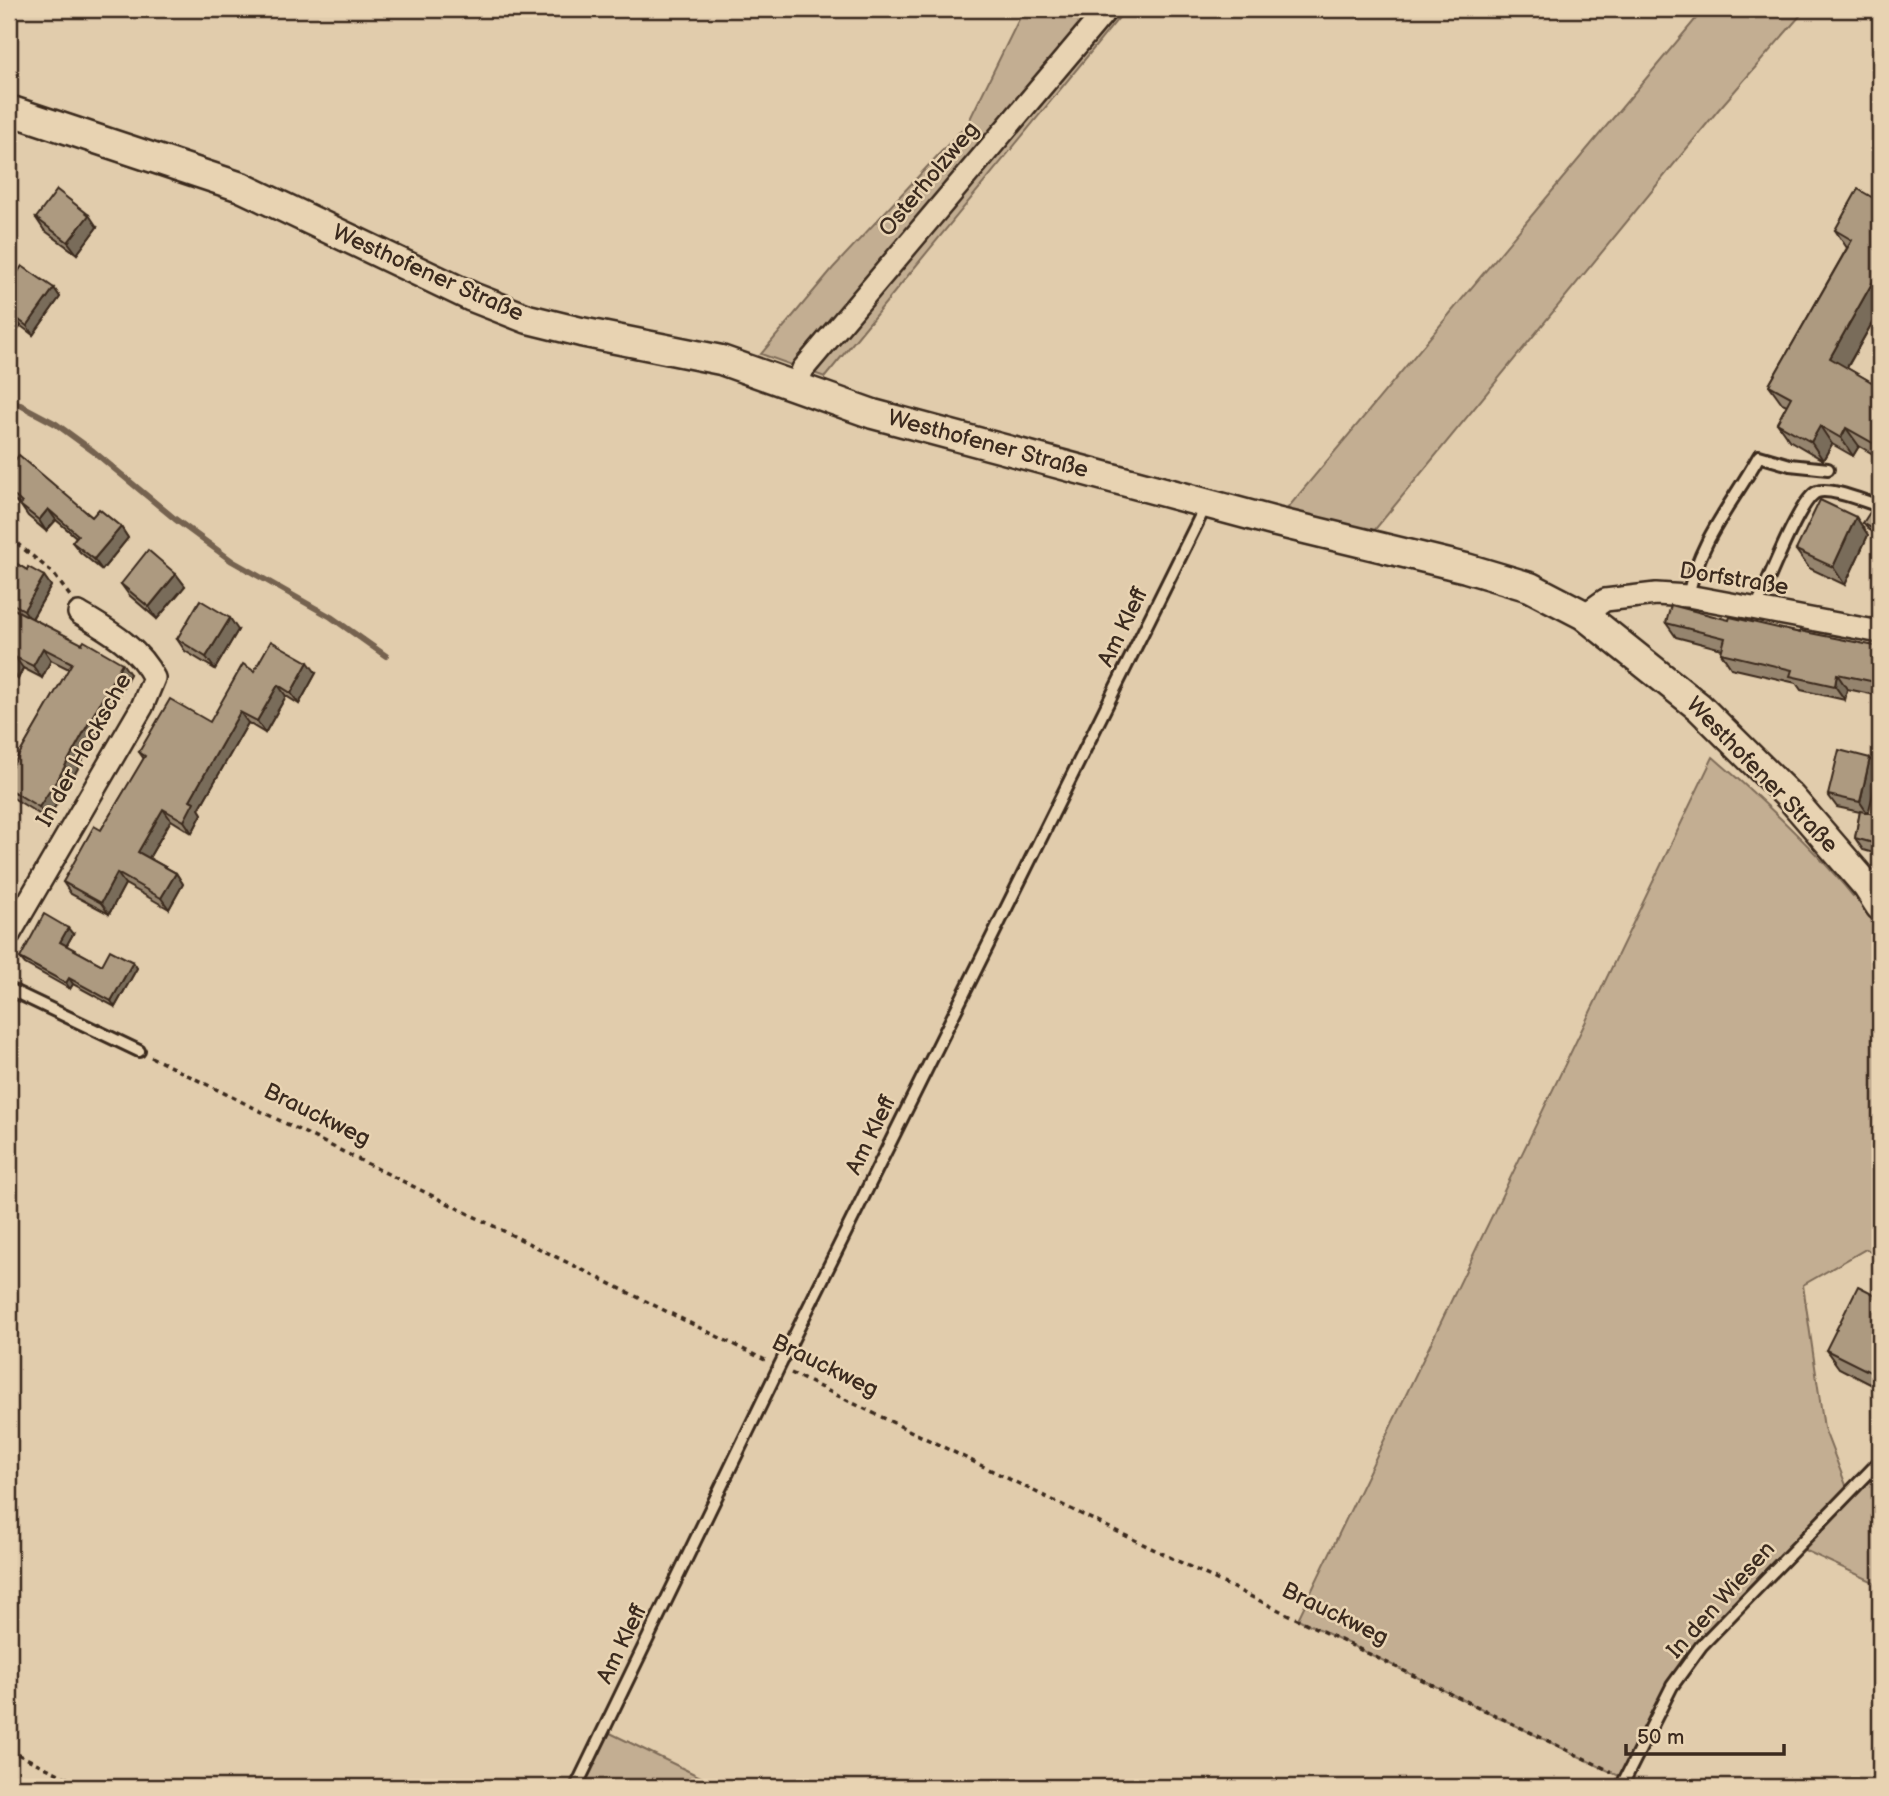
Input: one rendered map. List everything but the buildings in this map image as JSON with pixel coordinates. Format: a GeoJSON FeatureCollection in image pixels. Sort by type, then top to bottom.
{"type":"FeatureCollection","features":[{"type":"Feature","properties":{"kind":"street","name":"Osterholzweg"},"geometry":{"type":"LineString","coordinates":[[796,386],[803,369],[1107,9]]}},
{"type":"Feature","properties":{"kind":"street","name":"Westhofener Straße"},"geometry":{"type":"LineString","coordinates":[[9,110],[240,187],[472,297],[528,319],[721,360],[873,414],[1530,587],[1584,615],[1699,706],[1791,798],[1867,886],[1880,906]]}},
{"type":"Feature","properties":{"kind":"street","name":"Dorfstraße"},"geometry":{"type":"LineString","coordinates":[[1584,615],[1605,600],[1656,594],[1688,596],[1880,632]]}},
{"type":"Feature","properties":{"kind":"street","name":"In der Hocksche"},"geometry":{"type":"LineString","coordinates":[[9,935],[142,708],[154,678],[148,664],[119,638],[79,613]]}},
{"type":"Feature","properties":{"kind":"lane"},"geometry":{"type":"LineString","coordinates":[[1688,596],[1694,570],[1707,541],[1759,456],[1790,465],[1828,469]]}},
{"type":"Feature","properties":{"kind":"lane"},"geometry":{"type":"LineString","coordinates":[[1756,608],[1799,512],[1809,497],[1817,492],[1827,491],[1880,506]]}},
{"type":"Feature","properties":{"kind":"lane","name":"Am Kleff"},"geometry":{"type":"LineString","coordinates":[[576,1787],[779,1367],[1208,503]]}},
{"type":"Feature","properties":{"kind":"lane"},"geometry":{"type":"LineString","coordinates":[[9,989],[139,1051]]}},
{"type":"Feature","properties":{"kind":"lane","name":"In den Wiesen"},"geometry":{"type":"LineString","coordinates":[[1623,1783],[1672,1686],[1701,1646],[1880,1461]]}},
{"type":"Feature","properties":{"kind":"path"},"geometry":{"type":"LineString","coordinates":[[1867,205],[1880,193]]}},
{"type":"Feature","properties":{"kind":"path"},"geometry":{"type":"LineString","coordinates":[[9,537],[52,572],[68,591],[79,613]]}},
{"type":"Feature","properties":{"kind":"path","name":"Brauckweg"},"geometry":{"type":"LineString","coordinates":[[139,1051],[1623,1783]]}},
{"type":"Feature","properties":{"kind":"path"},"geometry":{"type":"LineString","coordinates":[[9,1750],[86,1787]]}},
{"type":"Feature","properties":{"kind":"shaded area"},"geometry":{"type":"Polygon","coordinates":[[[1024,9],[1126,9],[825,377],[761,354],[833,268],[968,123],[1024,9]]]}},
{"type":"Feature","properties":{"kind":"shaded area"},"geometry":{"type":"Polygon","coordinates":[[[1704,9],[1806,9],[1719,109],[1364,543],[1276,522],[1704,9]]]}},
{"type":"Feature","properties":{"kind":"shaded area"},"geometry":{"type":"Polygon","coordinates":[[[1713,757],[1786,824],[1853,896],[1870,880],[1880,859],[1880,1256],[1866,1249],[1803,1285],[1824,1428],[1849,1493],[1880,1461],[1880,1585],[1798,1547],[1701,1646],[1625,1779],[1298,1619],[1713,757]]]}},
{"type":"Feature","properties":{"kind":"shaded area"},"geometry":{"type":"Polygon","coordinates":[[[604,1730],[721,1787],[576,1787],[604,1730]]]}},
{"type":"Feature","properties":{"kind":"waterway"},"geometry":{"type":"LineString","coordinates":[[9,399],[56,424],[232,561],[331,617],[386,656]]}}]}
